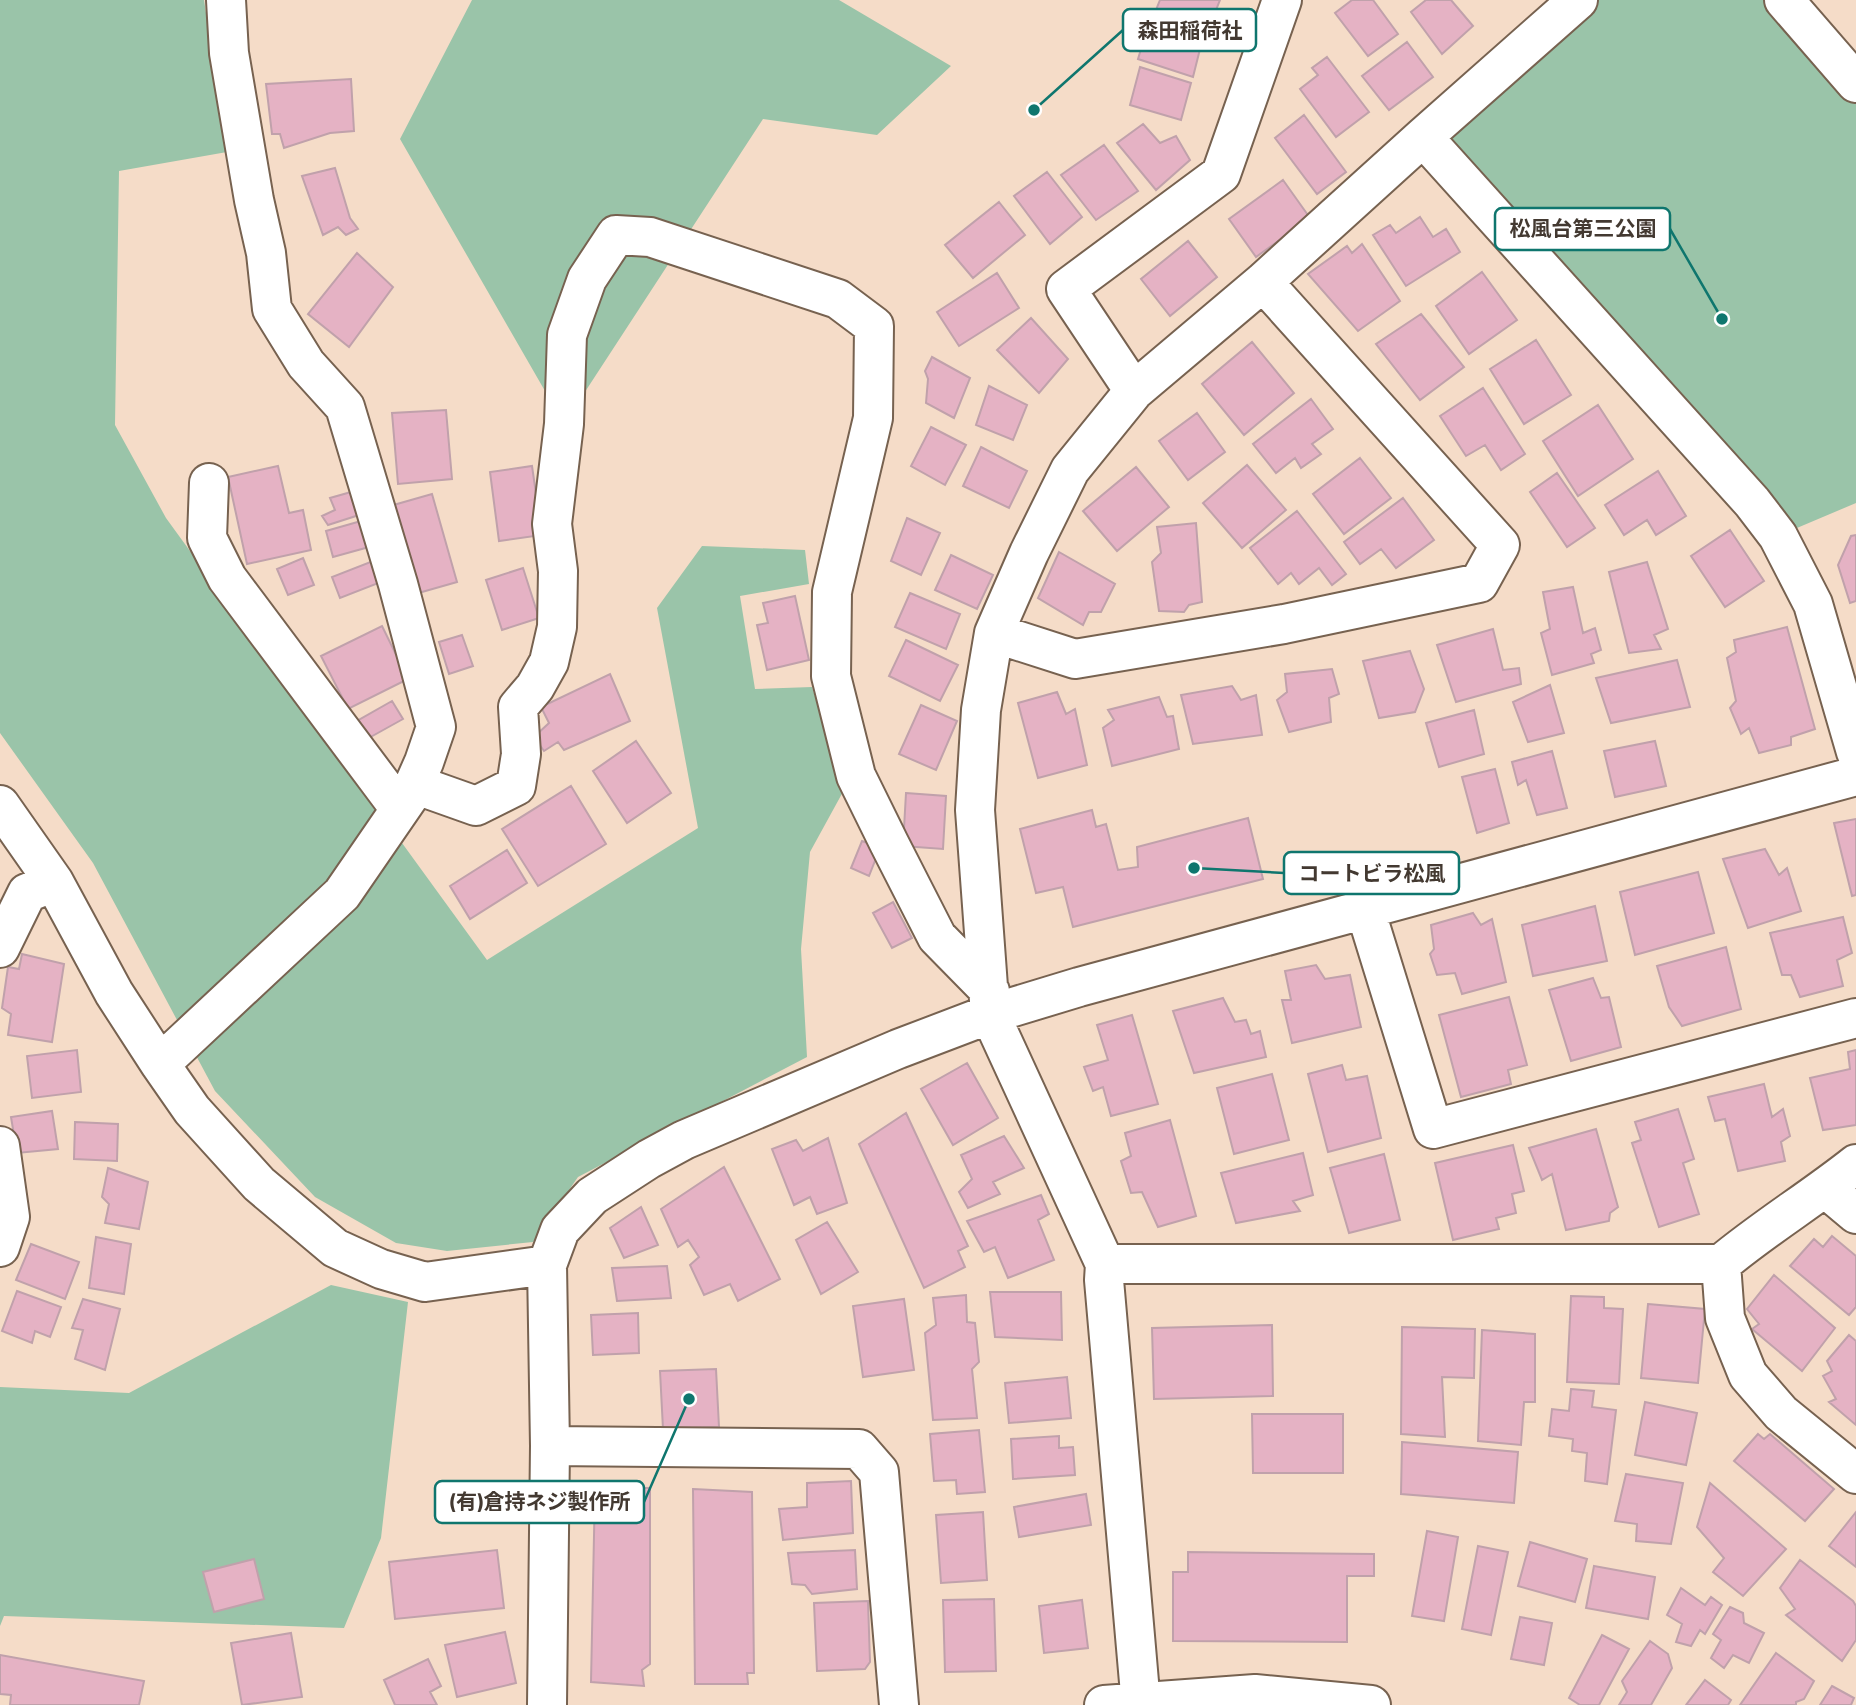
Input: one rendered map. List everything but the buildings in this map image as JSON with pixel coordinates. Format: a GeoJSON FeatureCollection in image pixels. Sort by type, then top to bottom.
{"type":"FeatureCollection","features":[{"type":"Feature","properties":{"kind":"street"},"geometry":{"type":"LineString","coordinates":[[160,1064],[342,894],[407,797],[436,726],[398,584],[345,407],[306,364],[272,310],[266,253],[254,200],[229,53],[226,0]]}},
{"type":"Feature","properties":{"kind":"street"},"geometry":{"type":"LineString","coordinates":[[1134,391],[1066,289],[1221,174],[1282,0]]}},
{"type":"Feature","properties":{"kind":"street"},"geometry":{"type":"LineString","coordinates":[[990,1002],[975,810],[982,703],[994,634],[1028,553],[1070,470],[1134,391],[1263,282],[1578,0]]}},
{"type":"Feature","properties":{"kind":"street"},"geometry":{"type":"LineString","coordinates":[[1784,0],[1856,83]]}},
{"type":"Feature","properties":{"kind":"street"},"geometry":{"type":"LineString","coordinates":[[1423,136],[1752,502],[1778,536],[1813,604],[1856,752]]}},
{"type":"Feature","properties":{"kind":"street"},"geometry":{"type":"LineString","coordinates":[[209,483],[207,538],[227,578],[407,797],[476,806],[516,786],[521,754],[518,707],[536,687],[549,662],[557,627],[558,571],[552,524],[564,424],[567,335],[587,279],[616,235],[650,237],[838,299],[874,326],[873,418],[832,592],[831,676],[856,776],[937,937],[990,1002],[1105,1264],[1104,1280],[1141,1703]]}},
{"type":"Feature","properties":{"kind":"street"},"geometry":{"type":"LineString","coordinates":[[994,634],[1076,659],[1284,624],[1479,583],[1500,545],[1263,282]]}},
{"type":"Feature","properties":{"kind":"street"},"geometry":{"type":"LineString","coordinates":[[547,1705],[550,1446],[547,1265],[560,1230],[592,1196],[684,1140],[898,1049],[990,1002],[1079,987],[1856,776]]}},
{"type":"Feature","properties":{"kind":"street"},"geometry":{"type":"LineString","coordinates":[[0,805],[54,881],[114,993],[192,1110],[259,1184],[335,1248],[381,1269],[425,1282],[547,1265]]}},
{"type":"Feature","properties":{"kind":"street"},"geometry":{"type":"LineString","coordinates":[[0,948],[27,893],[54,881]]}},
{"type":"Feature","properties":{"kind":"street"},"geometry":{"type":"LineString","coordinates":[[1365,909],[1433,1129],[1856,1018]]}},
{"type":"Feature","properties":{"kind":"street"},"geometry":{"type":"LineString","coordinates":[[0,1146],[10,1217],[0,1247]]}},
{"type":"Feature","properties":{"kind":"street"},"geometry":{"type":"LineString","coordinates":[[1105,1264],[1721,1264],[1856,1164]]}},
{"type":"Feature","properties":{"kind":"street"},"geometry":{"type":"LineString","coordinates":[[1825,1188],[1856,1214]]}},
{"type":"Feature","properties":{"kind":"street"},"geometry":{"type":"LineString","coordinates":[[1721,1264],[1725,1318],[1748,1375],[1781,1413],[1856,1474]]}},
{"type":"Feature","properties":{"kind":"street"},"geometry":{"type":"LineString","coordinates":[[550,1446],[859,1449],[879,1472],[899,1705]]}},
{"type":"Feature","properties":{"kind":"street"},"geometry":{"type":"LineString","coordinates":[[1104,1705],[1255,1694],[1371,1705]]}},
{"type":"Feature","properties":{"kind":"green space"},"geometry":{"type":"Polygon","coordinates":[[[0,0],[204,0],[227,152],[119,171],[115,425],[166,518],[487,960],[698,828],[657,608],[702,546],[805,550],[809,584],[740,596],[755,689],[812,687],[844,790],[810,852],[801,949],[807,1057],[578,1177],[533,1242],[447,1251],[396,1243],[315,1197],[215,1091],[93,863],[0,733],[0,0]]]}},
{"type":"Feature","properties":{"kind":"green space"},"geometry":{"type":"Polygon","coordinates":[[[472,0],[839,0],[951,66],[877,135],[763,119],[564,424],[400,139],[472,0]]]}},
{"type":"Feature","properties":{"kind":"green space"},"geometry":{"type":"Polygon","coordinates":[[[1587,0],[1776,0],[1856,84],[1856,503],[1778,536],[1423,137],[1587,0]]]}},
{"type":"Feature","properties":{"kind":"green space"},"geometry":{"type":"Polygon","coordinates":[[[331,1285],[408,1302],[381,1538],[344,1628],[4,1616],[0,1626],[0,1387],[129,1393],[331,1285]]]}},
{"type":"Feature","properties":{"kind":"place","name":"森田稲荷社"},"geometry":{"type":"Point","coordinates":[1034,110]}},
{"type":"Feature","properties":{"kind":"place","name":"松風台第三公園"},"geometry":{"type":"Point","coordinates":[1722,319]}},
{"type":"Feature","properties":{"kind":"place","name":"コートビラ松風"},"geometry":{"type":"Point","coordinates":[1194,868]}},
{"type":"Feature","properties":{"kind":"place","name":"(有)倉持ネジ製作所"},"geometry":{"type":"Point","coordinates":[689,1399]}}]}
